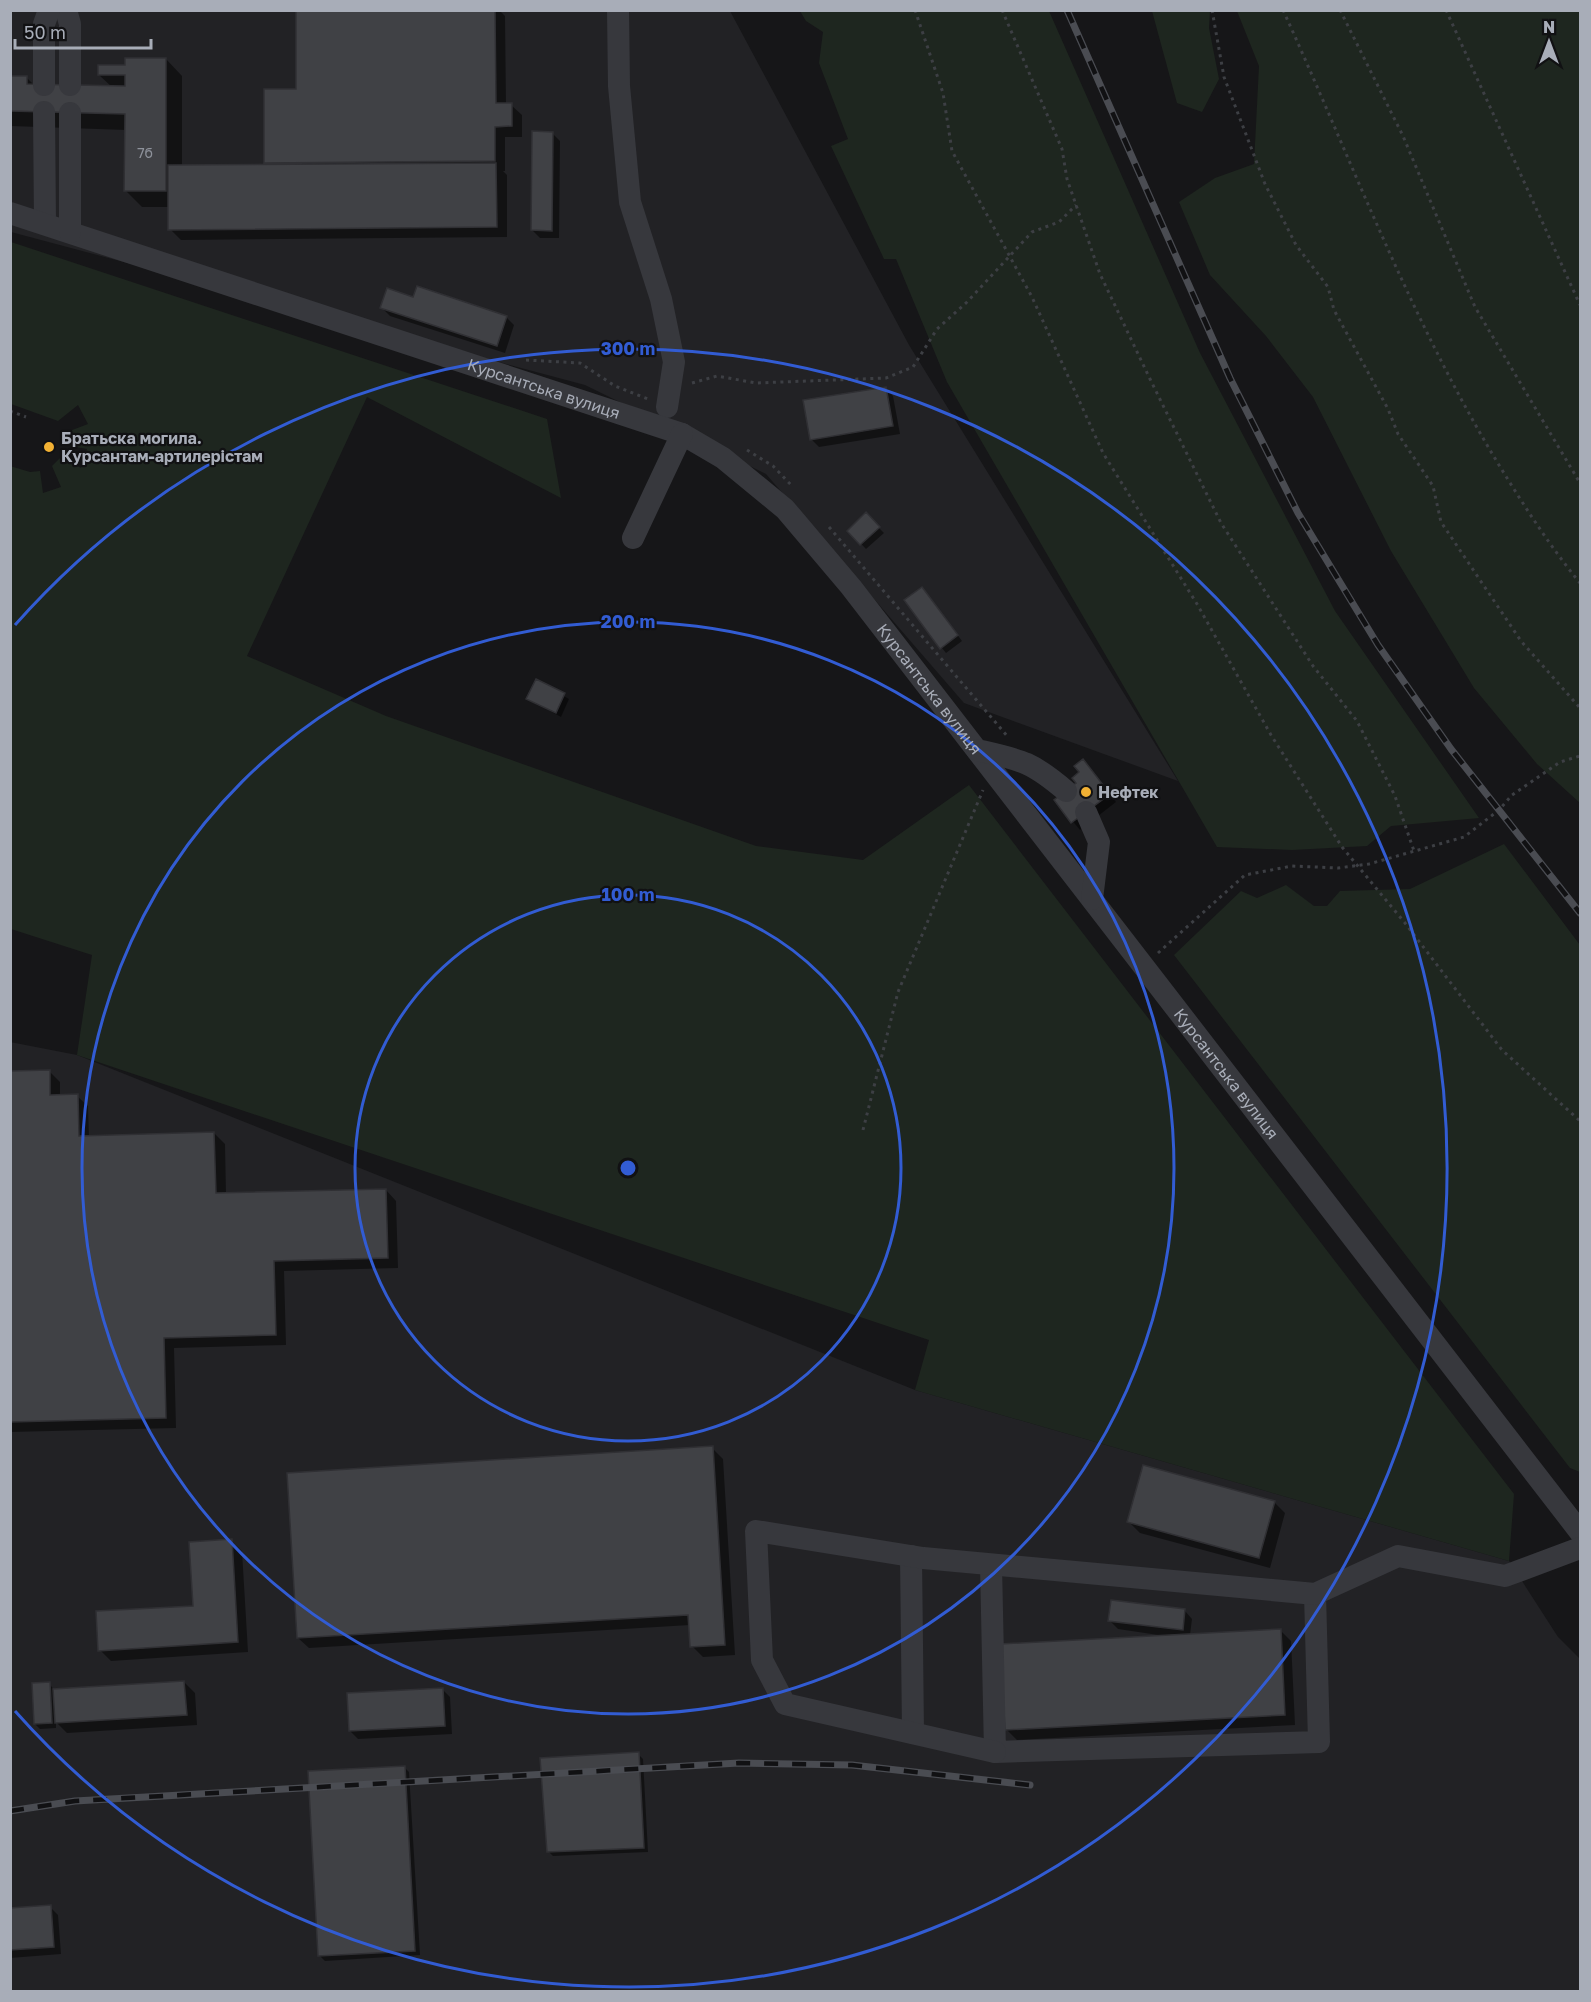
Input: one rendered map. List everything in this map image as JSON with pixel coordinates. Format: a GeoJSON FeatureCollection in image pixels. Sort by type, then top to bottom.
{"type":"FeatureCollection","features":[{"type":"Feature","properties":{"kind":"street"},"geometry":{"type":"LineString","coordinates":[[44,85],[44,24],[49,10]]}},
{"type":"Feature","properties":{"kind":"street"},"geometry":{"type":"LineString","coordinates":[[66,10],[70,24],[70,85]]}},
{"type":"Feature","properties":{"kind":"street"},"geometry":{"type":"LineString","coordinates":[[618,10],[620,86],[630,202],[665,320],[674,362],[669,398]]}},
{"type":"Feature","properties":{"kind":"street"},"geometry":{"type":"LineString","coordinates":[[44,112],[45,224]]}},
{"type":"Feature","properties":{"kind":"street"},"geometry":{"type":"LineString","coordinates":[[70,113],[70,232]]}},
{"type":"Feature","properties":{"kind":"street","name":"Курсантська вулиця"},"geometry":{"type":"LineString","coordinates":[[10,213],[682,434],[723,458],[785,509],[851,587],[1581,1532]]}},
{"type":"Feature","properties":{"kind":"street"},"geometry":{"type":"LineString","coordinates":[[633,538],[682,434]]}},
{"type":"Feature","properties":{"kind":"street"},"geometry":{"type":"LineString","coordinates":[[977,750],[1024,760],[1045,773],[1065,791]]}},
{"type":"Feature","properties":{"kind":"street"},"geometry":{"type":"LineString","coordinates":[[1086,812],[1099,842],[1092,899]]}},
{"type":"Feature","properties":{"kind":"street"},"geometry":{"type":"LineString","coordinates":[[1315,1594],[1319,1742],[995,1752],[785,1704],[762,1660],[756,1531],[911,1556],[1315,1594],[1398,1556],[1505,1576],[1581,1548]]}},
{"type":"Feature","properties":{"kind":"street"},"geometry":{"type":"LineString","coordinates":[[911,1556],[913,1733]]}},
{"type":"Feature","properties":{"kind":"street"},"geometry":{"type":"LineString","coordinates":[[991,1564],[995,1752]]}},
{"type":"Feature","properties":{"kind":"path"},"geometry":{"type":"LineString","coordinates":[[915,10],[943,93],[952,151],[1032,297],[1103,453],[1197,603],[1271,735],[1342,847],[1405,923],[1502,1050],[1581,1120]]}},
{"type":"Feature","properties":{"kind":"path"},"geometry":{"type":"LineString","coordinates":[[1002,10],[1062,149],[1066,179],[1100,274],[1221,523],[1313,666],[1357,721],[1395,796],[1414,851]]}},
{"type":"Feature","properties":{"kind":"path"},"geometry":{"type":"LineString","coordinates":[[1212,10],[1224,77],[1265,184],[1296,245],[1329,287],[1334,310],[1388,409],[1398,434],[1433,486],[1441,522],[1521,640],[1581,708]]}},
{"type":"Feature","properties":{"kind":"path"},"geometry":{"type":"LineString","coordinates":[[1283,10],[1335,123],[1412,307],[1492,455],[1552,549],[1581,582]]}},
{"type":"Feature","properties":{"kind":"path"},"geometry":{"type":"LineString","coordinates":[[1340,10],[1403,136],[1475,307],[1581,483]]}},
{"type":"Feature","properties":{"kind":"path"},"geometry":{"type":"LineString","coordinates":[[1446,10],[1581,304]]}},
{"type":"Feature","properties":{"kind":"path"},"geometry":{"type":"LineString","coordinates":[[669,398],[717,376],[756,383],[886,378],[913,367],[937,329],[1032,232],[1059,222],[1076,205]]}},
{"type":"Feature","properties":{"kind":"path"},"geometry":{"type":"LineString","coordinates":[[10,411],[26,417]]}},
{"type":"Feature","properties":{"kind":"path"},"geometry":{"type":"LineString","coordinates":[[1144,966],[1245,875],[1292,866],[1338,868],[1357,866],[1464,837],[1499,810],[1512,795],[1560,762],[1581,756]]}},
{"type":"Feature","properties":{"kind":"path"},"geometry":{"type":"LineString","coordinates":[[864,1130],[898,992],[992,769]]}},
{"type":"Feature","properties":{"kind":"shaded area"},"geometry":{"type":"Polygon","coordinates":[[[10,11],[730,11],[909,345],[1178,781],[964,703],[766,474],[585,385],[11,232],[10,11]]]}},
{"type":"Feature","properties":{"kind":"shaded area"},"geometry":{"type":"Polygon","coordinates":[[[800,11],[1049,11],[1200,353],[1335,611],[1479,818],[1391,826],[1367,846],[1292,850],[1217,847],[947,382],[896,259],[884,259],[831,146],[848,139],[819,63],[823,32],[806,21],[800,11]]]}},
{"type":"Feature","properties":{"kind":"shaded area"},"geometry":{"type":"Polygon","coordinates":[[[1152,11],[1210,11],[1209,28],[1219,79],[1202,112],[1177,103],[1152,11]]]}},
{"type":"Feature","properties":{"kind":"shaded area"},"geometry":{"type":"Polygon","coordinates":[[[1237,11],[1580,11],[1580,803],[1537,764],[1474,688],[1391,551],[1313,397],[1266,336],[1210,275],[1179,202],[1215,178],[1254,164],[1259,66],[1237,11]]]}},
{"type":"Feature","properties":{"kind":"shaded area"},"geometry":{"type":"Polygon","coordinates":[[[11,242],[547,419],[561,498],[367,397],[247,656],[386,716],[756,846],[863,860],[969,785],[1514,1494],[1509,1561],[915,1390],[929,1340],[77,1055],[92,955],[11,929],[10,466],[30,472],[40,471],[43,493],[61,487],[52,466],[61,457],[81,468],[87,449],[64,445],[67,432],[88,424],[78,405],[58,421],[11,404],[11,242]]]}},
{"type":"Feature","properties":{"kind":"shaded area"},"geometry":{"type":"Polygon","coordinates":[[[1504,844],[1580,945],[1580,1472],[1570,1468],[1174,955],[1241,891],[1257,898],[1286,885],[1314,906],[1327,906],[1340,891],[1410,889],[1504,844]]]}},
{"type":"Feature","properties":{"kind":"shaded area"},"geometry":{"type":"Polygon","coordinates":[[[10,1042],[77,1055],[915,1390],[1509,1561],[1558,1637],[1580,1659],[1580,1991],[11,1991],[10,1042]]]}},
{"type":"Feature","properties":{"kind":"building"},"geometry":{"type":"Polygon","coordinates":[[[296,10],[495,10],[496,103],[512,103],[512,126],[495,127],[495,161],[264,163],[264,89],[296,89],[296,10]]]}},
{"type":"Feature","properties":{"kind":"building"},"geometry":{"type":"Polygon","coordinates":[[[125,58],[166,58],[166,191],[124,191],[125,114],[10,111],[10,76],[27,76],[27,84],[125,86],[125,75],[98,75],[98,65],[125,65],[125,58]]]}},
{"type":"Feature","properties":{"kind":"building"},"geometry":{"type":"Polygon","coordinates":[[[532,131],[553,132],[552,231],[531,230],[532,131]]]}},
{"type":"Feature","properties":{"kind":"building"},"geometry":{"type":"Polygon","coordinates":[[[496,163],[497,227],[168,230],[168,165],[496,163]]]}},
{"type":"Feature","properties":{"kind":"building"},"geometry":{"type":"Polygon","coordinates":[[[417,286],[507,316],[497,346],[380,308],[387,288],[413,297],[417,286]]]}},
{"type":"Feature","properties":{"kind":"building"},"geometry":{"type":"Polygon","coordinates":[[[886,387],[893,426],[810,440],[803,400],[886,387]]]}},
{"type":"Feature","properties":{"kind":"building"},"geometry":{"type":"Polygon","coordinates":[[[866,512],[880,527],[860,545],[847,531],[866,512]]]}},
{"type":"Feature","properties":{"kind":"building"},"geometry":{"type":"Polygon","coordinates":[[[922,587],[958,635],[940,649],[904,600],[922,587]]]}},
{"type":"Feature","properties":{"kind":"building"},"geometry":{"type":"Polygon","coordinates":[[[536,679],[565,693],[556,713],[526,699],[536,679]]]}},
{"type":"Feature","properties":{"kind":"building","name":"Нефтек"},"geometry":{"type":"Polygon","coordinates":[[[1083,759],[1110,794],[1071,823],[1054,800],[1076,783],[1072,778],[1079,772],[1074,766],[1083,759]]]}},
{"type":"Feature","properties":{"kind":"building"},"geometry":{"type":"Polygon","coordinates":[[[50,1070],[50,1095],[78,1094],[79,1136],[214,1132],[216,1193],[386,1189],[388,1258],[274,1261],[276,1335],[164,1338],[166,1418],[10,1422],[10,1071],[50,1070]]]}},
{"type":"Feature","properties":{"kind":"building"},"geometry":{"type":"Polygon","coordinates":[[[713,1446],[725,1645],[690,1647],[688,1615],[297,1638],[287,1473],[713,1446]]]}},
{"type":"Feature","properties":{"kind":"building"},"geometry":{"type":"Polygon","coordinates":[[[1143,1465],[1275,1501],[1259,1558],[1127,1522],[1143,1465]]]}},
{"type":"Feature","properties":{"kind":"building"},"geometry":{"type":"Polygon","coordinates":[[[232,1539],[238,1642],[98,1651],[96,1611],[193,1606],[189,1542],[232,1539]]]}},
{"type":"Feature","properties":{"kind":"building"},"geometry":{"type":"Polygon","coordinates":[[[1111,1600],[1185,1609],[1183,1630],[1108,1621],[1111,1600]]]}},
{"type":"Feature","properties":{"kind":"building"},"geometry":{"type":"Polygon","coordinates":[[[1281,1629],[1285,1715],[1005,1730],[1000,1644],[1281,1629]]]}},
{"type":"Feature","properties":{"kind":"building"},"geometry":{"type":"Polygon","coordinates":[[[184,1681],[187,1715],[55,1723],[53,1689],[184,1681]]]}},
{"type":"Feature","properties":{"kind":"building"},"geometry":{"type":"Polygon","coordinates":[[[50,1682],[52,1723],[34,1724],[32,1683],[50,1682]]]}},
{"type":"Feature","properties":{"kind":"building"},"geometry":{"type":"Polygon","coordinates":[[[443,1688],[445,1726],[349,1731],[347,1693],[443,1688]]]}},
{"type":"Feature","properties":{"kind":"building"},"geometry":{"type":"Polygon","coordinates":[[[639,1752],[644,1848],[547,1852],[540,1758],[639,1752]]]}},
{"type":"Feature","properties":{"kind":"building"},"geometry":{"type":"Polygon","coordinates":[[[405,1766],[415,1951],[318,1956],[308,1771],[405,1766]]]}},
{"type":"Feature","properties":{"kind":"building"},"geometry":{"type":"Polygon","coordinates":[[[51,1905],[54,1947],[10,1950],[10,1908],[51,1905]]]}},
{"type":"Feature","properties":{"kind":"railway"},"geometry":{"type":"LineString","coordinates":[[1067,10],[1230,378],[1298,513],[1378,645],[1451,749],[1580,913]]}},
{"type":"Feature","properties":{"kind":"railway"},"geometry":{"type":"LineString","coordinates":[[10,1811],[75,1801],[739,1763],[852,1765],[1030,1785]]}},
{"type":"Feature","properties":{"kind":"place","name":"Братьска могила. Курсантам-артилерістам"},"geometry":{"type":"Point","coordinates":[49,447]}},
{"type":"Feature","properties":{"kind":"place","name":"Нефтек"},"geometry":{"type":"Point","coordinates":[1086,792]}}]}
